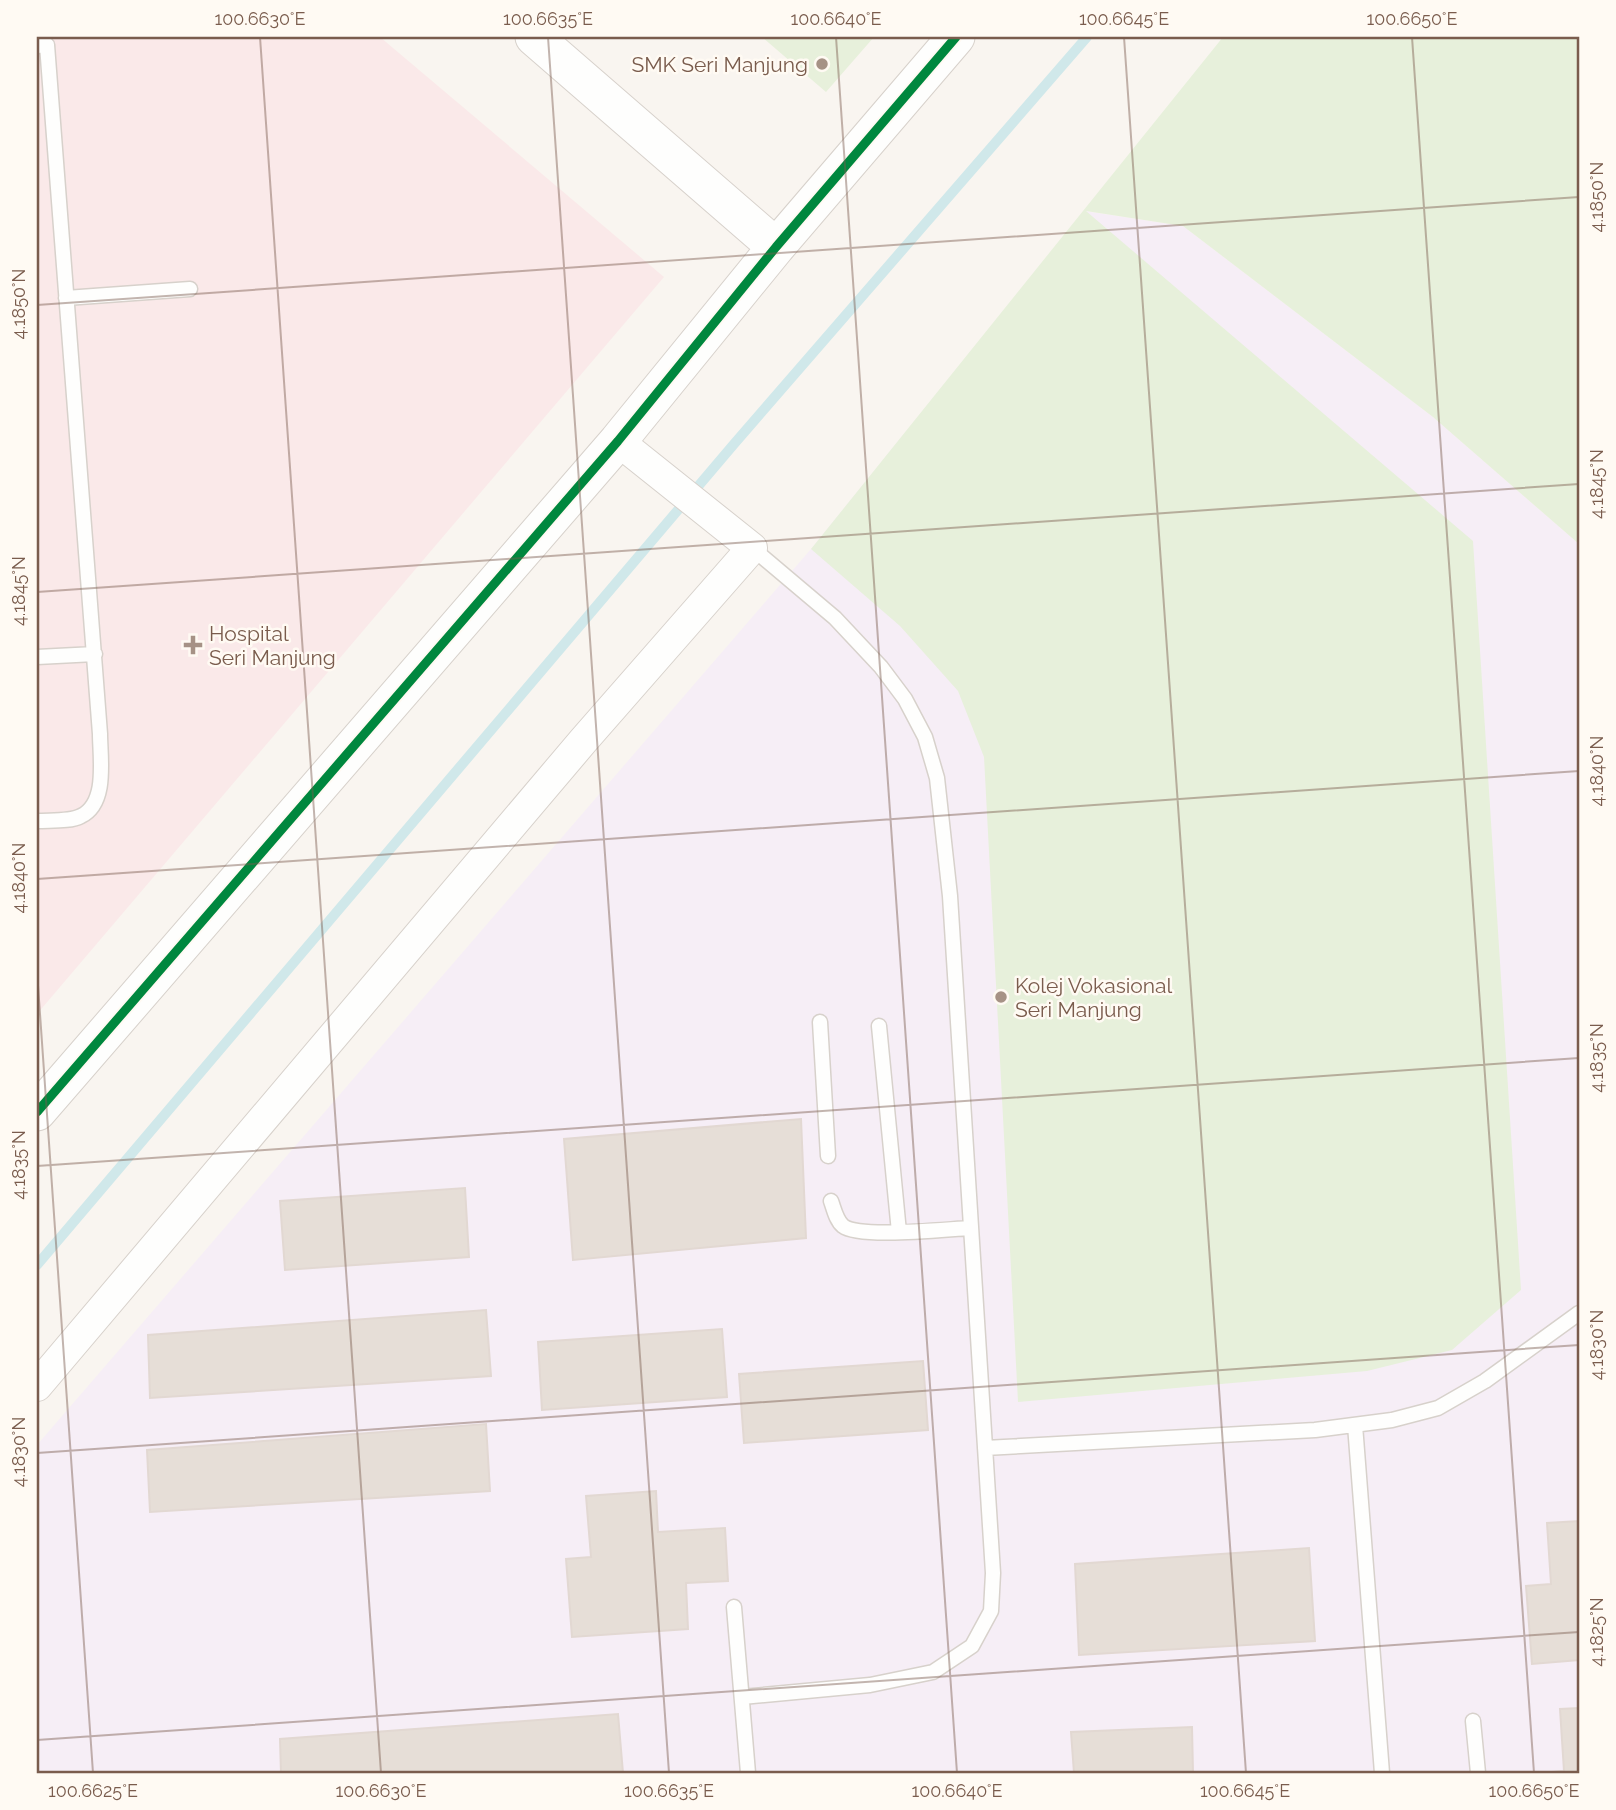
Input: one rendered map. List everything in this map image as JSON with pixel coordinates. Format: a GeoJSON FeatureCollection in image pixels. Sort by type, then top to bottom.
{"type":"FeatureCollection","features":[{"type":"Feature","properties":{"kind":"street"},"geometry":{"type":"LineString","coordinates":[[534,37],[776,247]]}},
{"type":"Feature","properties":{"kind":"street"},"geometry":{"type":"LineString","coordinates":[[37,1112],[618,441],[776,247],[956,37]]}},
{"type":"Feature","properties":{"kind":"street"},"geometry":{"type":"LineString","coordinates":[[37,1386],[574,752],[752,548],[618,441]]}},
{"type":"Feature","properties":{"kind":"lane"},"geometry":{"type":"LineString","coordinates":[[37,46],[47,45],[95,654],[100,787],[91,809],[79,818],[37,821]]}},
{"type":"Feature","properties":{"kind":"lane"},"geometry":{"type":"LineString","coordinates":[[66,298],[190,289]]}},
{"type":"Feature","properties":{"kind":"lane"},"geometry":{"type":"LineString","coordinates":[[742,1697],[870,1685],[933,1672],[972,1646],[991,1611],[993,1573],[950,896],[937,778],[925,737],[905,699],[872,657],[835,618],[752,548]]}},
{"type":"Feature","properties":{"kind":"lane"},"geometry":{"type":"LineString","coordinates":[[37,657],[95,654]]}},
{"type":"Feature","properties":{"kind":"lane"},"geometry":{"type":"LineString","coordinates":[[820,1022],[828,1156]]}},
{"type":"Feature","properties":{"kind":"lane"},"geometry":{"type":"LineString","coordinates":[[879,1026],[899,1232]]}},
{"type":"Feature","properties":{"kind":"lane"},"geometry":{"type":"LineString","coordinates":[[831,1201],[835,1215],[843,1226],[855,1230],[899,1232],[971,1228]]}},
{"type":"Feature","properties":{"kind":"lane"},"geometry":{"type":"LineString","coordinates":[[985,1448],[1315,1430],[1392,1420],[1438,1408],[1485,1381],[1579,1313]]}},
{"type":"Feature","properties":{"kind":"lane"},"geometry":{"type":"LineString","coordinates":[[1355,1425],[1382,1773]]}},
{"type":"Feature","properties":{"kind":"lane"},"geometry":{"type":"LineString","coordinates":[[734,1607],[748,1773]]}},
{"type":"Feature","properties":{"kind":"lane"},"geometry":{"type":"LineString","coordinates":[[1473,1721],[1478,1773]]}},
{"type":"Feature","properties":{"kind":"shaded area","name":"Hospital Seri Manjung"},"geometry":{"type":"Polygon","coordinates":[[[37,37],[380,37],[664,277],[37,1014],[37,37]]]}},
{"type":"Feature","properties":{"kind":"shaded area","name":"Kolej Vokasional Seri Manjung"},"geometry":{"type":"Polygon","coordinates":[[[1084,211],[1183,226],[1433,417],[1579,544],[1579,1773],[37,1773],[37,1445],[811,549],[1084,211]]]}},
{"type":"Feature","properties":{"kind":"green space","name":"SMK Seri Manjung"},"geometry":{"type":"Polygon","coordinates":[[[762,37],[874,37],[826,92],[762,37]]]}},
{"type":"Feature","properties":{"kind":"green space"},"geometry":{"type":"Polygon","coordinates":[[[1223,37],[1579,37],[1579,544],[1433,417],[1183,226],[1086,211],[1473,541],[1521,1290],[1452,1350],[1367,1371],[1018,1402],[984,757],[958,691],[900,626],[811,549],[1223,37]]]}},
{"type":"Feature","properties":{"kind":"building"},"geometry":{"type":"Polygon","coordinates":[[[801,1119],[806,1238],[573,1260],[564,1139],[801,1119]]]}},
{"type":"Feature","properties":{"kind":"building"},"geometry":{"type":"Polygon","coordinates":[[[465,1188],[469,1257],[285,1270],[280,1201],[465,1188]]]}},
{"type":"Feature","properties":{"kind":"building"},"geometry":{"type":"Polygon","coordinates":[[[486,1310],[491,1376],[150,1398],[148,1335],[486,1310]]]}},
{"type":"Feature","properties":{"kind":"building"},"geometry":{"type":"Polygon","coordinates":[[[722,1329],[727,1397],[542,1410],[538,1342],[722,1329]]]}},
{"type":"Feature","properties":{"kind":"building"},"geometry":{"type":"Polygon","coordinates":[[[923,1361],[928,1430],[744,1443],[739,1374],[923,1361]]]}},
{"type":"Feature","properties":{"kind":"building"},"geometry":{"type":"Polygon","coordinates":[[[486,1424],[490,1491],[150,1512],[147,1450],[486,1424]]]}},
{"type":"Feature","properties":{"kind":"building"},"geometry":{"type":"Polygon","coordinates":[[[656,1491],[658,1532],[725,1528],[728,1581],[686,1583],[688,1629],[572,1637],[566,1559],[591,1557],[586,1496],[656,1491]]]}},
{"type":"Feature","properties":{"kind":"building"},"geometry":{"type":"Polygon","coordinates":[[[1579,1521],[1579,1660],[1532,1664],[1526,1586],[1551,1584],[1547,1523],[1579,1521]]]}},
{"type":"Feature","properties":{"kind":"building"},"geometry":{"type":"Polygon","coordinates":[[[1309,1548],[1315,1641],[1079,1655],[1075,1564],[1309,1548]]]}},
{"type":"Feature","properties":{"kind":"building"},"geometry":{"type":"Polygon","coordinates":[[[1579,1708],[1579,1773],[1540,1773],[1564,1771],[1560,1709],[1579,1708]]]}},
{"type":"Feature","properties":{"kind":"building"},"geometry":{"type":"Polygon","coordinates":[[[618,1714],[623,1773],[281,1773],[280,1739],[618,1714]]]}},
{"type":"Feature","properties":{"kind":"building"},"geometry":{"type":"Polygon","coordinates":[[[1192,1727],[1193,1773],[1074,1773],[1071,1732],[1192,1727]]]}},
{"type":"Feature","properties":{"kind":"waterway"},"geometry":{"type":"LineString","coordinates":[[37,1265],[734,444],[1087,37]]}},
{"type":"Feature","properties":{"kind":"cycle path"},"geometry":{"type":"LineString","coordinates":[[37,1112],[618,441],[776,247],[956,37]]}},
{"type":"Feature","properties":{"kind":"place","name":"SMK Seri Manjung"},"geometry":{"type":"Point","coordinates":[822,64]}},
{"type":"Feature","properties":{"kind":"place","name":"Hospital Seri Manjung"},"geometry":{"type":"Point","coordinates":[193,645]}},
{"type":"Feature","properties":{"kind":"place","name":"Kolej Vokasional Seri Manjung"},"geometry":{"type":"Point","coordinates":[1001,997]}}]}
